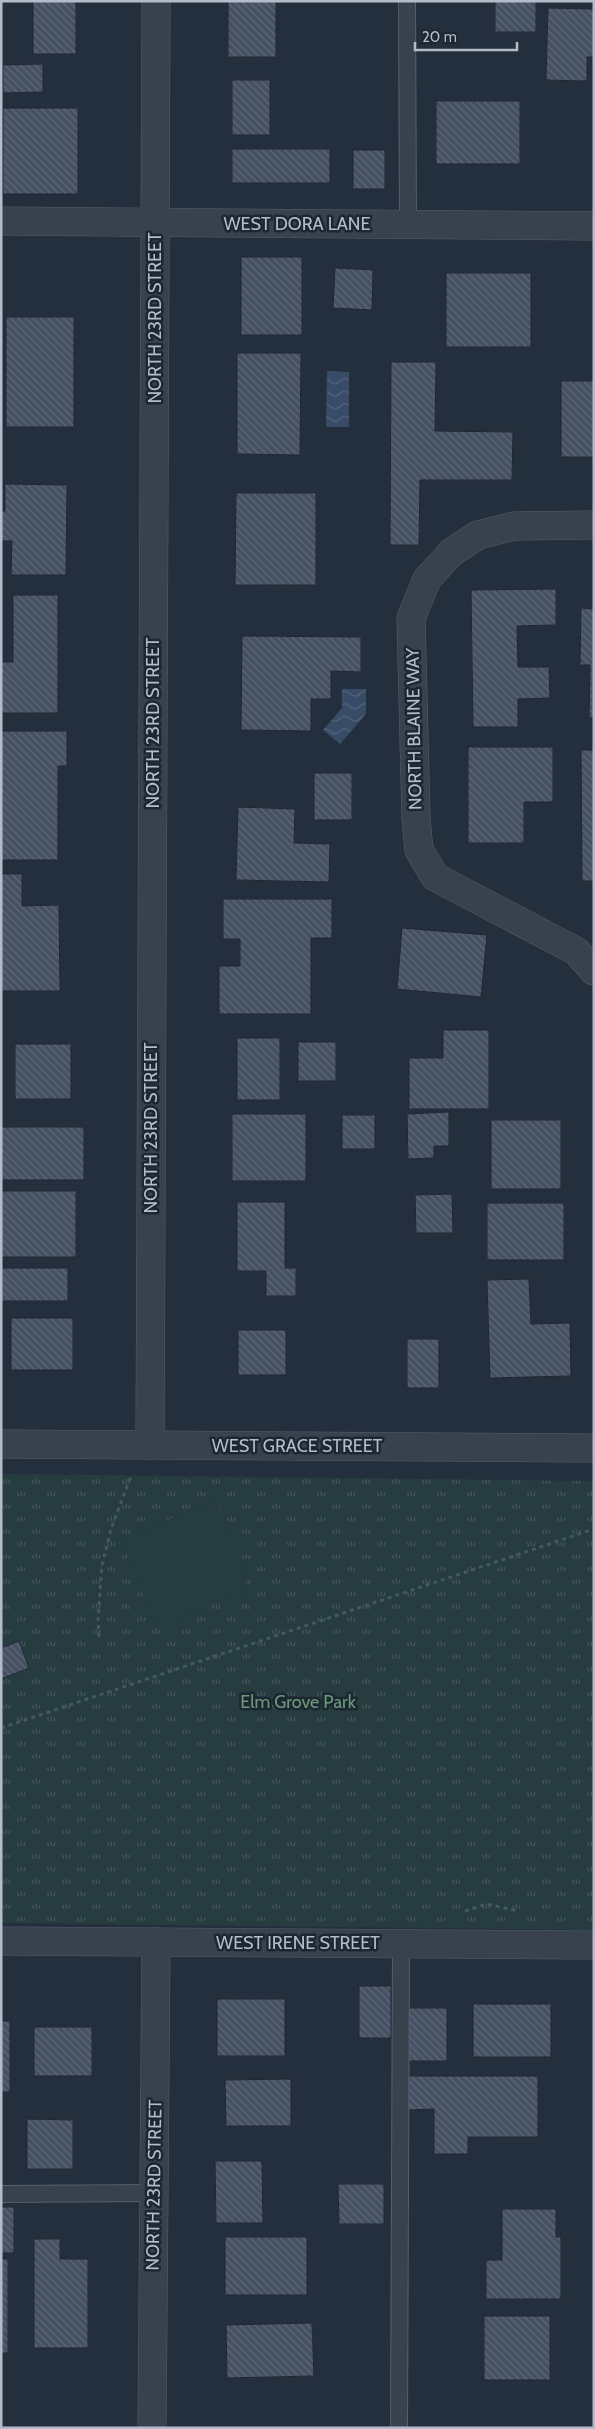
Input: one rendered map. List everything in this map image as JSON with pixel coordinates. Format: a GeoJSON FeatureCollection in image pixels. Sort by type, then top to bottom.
{"type":"FeatureCollection","features":[{"type":"Feature","properties":{"kind":"street","name":"NORTH 23RD STREET"},"geometry":{"type":"LineString","coordinates":[[150,1445],[156,1]]}},
{"type":"Feature","properties":{"kind":"street","name":"WEST DORA LANE"},"geometry":{"type":"LineString","coordinates":[[1,221],[594,226]]}},
{"type":"Feature","properties":{"kind":"street","name":"NORTH BLAINE WAY"},"geometry":{"type":"LineString","coordinates":[[594,525],[514,526],[478,535],[452,552],[427,579],[411,618],[416,818],[419,850],[435,877],[576,952],[594,970]]}},
{"type":"Feature","properties":{"kind":"street","name":"WEST GRACE STREET"},"geometry":{"type":"LineString","coordinates":[[1,1444],[594,1448]]}},
{"type":"Feature","properties":{"kind":"street","name":"WEST IRENE STREET"},"geometry":{"type":"LineString","coordinates":[[1,1942],[594,1946]]}},
{"type":"Feature","properties":{"kind":"street","name":"NORTH 23RD STREET"},"geometry":{"type":"LineString","coordinates":[[152,2428],[156,1942]]}},
{"type":"Feature","properties":{"kind":"lane"},"geometry":{"type":"LineString","coordinates":[[407,1],[408,224]]}},
{"type":"Feature","properties":{"kind":"lane"},"geometry":{"type":"LineString","coordinates":[[399,2428],[401,1944]]}},
{"type":"Feature","properties":{"kind":"lane"},"geometry":{"type":"LineString","coordinates":[[1,2194],[154,2193]]}},
{"type":"Feature","properties":{"kind":"path"},"geometry":{"type":"LineString","coordinates":[[99,1637],[99,1582],[105,1550],[118,1510],[126,1494],[129,1480],[150,1445]]}},
{"type":"Feature","properties":{"kind":"path"},"geometry":{"type":"LineString","coordinates":[[1,1728],[594,1529]]}},
{"type":"Feature","properties":{"kind":"green space","name":"Elm Grove Park"},"geometry":{"type":"Polygon","coordinates":[[[1,1474],[594,1481],[594,1930],[1,1923],[1,1474]]]}},
{"type":"Feature","properties":{"kind":"green space"},"geometry":{"type":"Polygon","coordinates":[[[217,1500],[248,1573],[244,1592],[157,1627],[121,1539],[217,1500]]]}},
{"type":"Feature","properties":{"kind":"water"},"geometry":{"type":"Polygon","coordinates":[[[327,371],[349,372],[349,427],[326,427],[327,371]]]}},
{"type":"Feature","properties":{"kind":"water"},"geometry":{"type":"Polygon","coordinates":[[[342,689],[366,689],[366,714],[340,744],[323,730],[342,708],[342,689]]]}},
{"type":"Feature","properties":{"kind":"building"},"geometry":{"type":"Polygon","coordinates":[[[33,1],[76,1],[76,54],[33,54],[33,1]]]}},
{"type":"Feature","properties":{"kind":"building"},"geometry":{"type":"Polygon","coordinates":[[[228,1],[276,1],[276,57],[228,57],[228,1]]]}},
{"type":"Feature","properties":{"kind":"building"},"geometry":{"type":"Polygon","coordinates":[[[495,1],[536,1],[536,32],[495,32],[495,1]]]}},
{"type":"Feature","properties":{"kind":"building"},"geometry":{"type":"Polygon","coordinates":[[[548,8],[594,9],[594,57],[587,57],[587,81],[546,80],[548,8]]]}},
{"type":"Feature","properties":{"kind":"building"},"geometry":{"type":"Polygon","coordinates":[[[43,64],[43,92],[3,93],[3,65],[43,64]]]}},
{"type":"Feature","properties":{"kind":"building"},"geometry":{"type":"Polygon","coordinates":[[[232,80],[270,80],[270,135],[232,135],[232,80]]]}},
{"type":"Feature","properties":{"kind":"building"},"geometry":{"type":"Polygon","coordinates":[[[436,101],[520,101],[520,164],[436,164],[436,101]]]}},
{"type":"Feature","properties":{"kind":"building"},"geometry":{"type":"Polygon","coordinates":[[[3,108],[78,108],[78,194],[3,194],[3,108]]]}},
{"type":"Feature","properties":{"kind":"building"},"geometry":{"type":"Polygon","coordinates":[[[232,149],[330,149],[330,183],[232,183],[232,149]]]}},
{"type":"Feature","properties":{"kind":"building"},"geometry":{"type":"Polygon","coordinates":[[[353,150],[385,150],[385,189],[353,189],[353,150]]]}},
{"type":"Feature","properties":{"kind":"building"},"geometry":{"type":"Polygon","coordinates":[[[241,257],[302,257],[302,335],[241,335],[241,257]]]}},
{"type":"Feature","properties":{"kind":"building"},"geometry":{"type":"Polygon","coordinates":[[[335,268],[373,270],[372,310],[333,308],[335,268]]]}},
{"type":"Feature","properties":{"kind":"building"},"geometry":{"type":"Polygon","coordinates":[[[446,273],[531,273],[531,347],[446,347],[446,273]]]}},
{"type":"Feature","properties":{"kind":"building"},"geometry":{"type":"Polygon","coordinates":[[[6,317],[74,317],[74,427],[6,427],[6,317]]]}},
{"type":"Feature","properties":{"kind":"building"},"geometry":{"type":"Polygon","coordinates":[[[237,353],[301,353],[300,455],[237,454],[237,353]]]}},
{"type":"Feature","properties":{"kind":"building"},"geometry":{"type":"Polygon","coordinates":[[[391,362],[436,362],[435,431],[513,432],[512,480],[420,480],[419,545],[390,545],[391,362]]]}},
{"type":"Feature","properties":{"kind":"building"},"geometry":{"type":"Polygon","coordinates":[[[561,381],[594,381],[594,457],[561,457],[561,381]]]}},
{"type":"Feature","properties":{"kind":"building"},"geometry":{"type":"Polygon","coordinates":[[[5,484],[67,485],[66,575],[11,575],[12,541],[1,541],[1,511],[5,511],[5,484]]]}},
{"type":"Feature","properties":{"kind":"building"},"geometry":{"type":"Polygon","coordinates":[[[236,493],[316,493],[316,585],[235,585],[236,493]]]}},
{"type":"Feature","properties":{"kind":"building"},"geometry":{"type":"Polygon","coordinates":[[[556,589],[556,625],[517,626],[518,667],[549,667],[550,698],[518,699],[518,727],[473,727],[471,590],[556,589]]]}},
{"type":"Feature","properties":{"kind":"building"},"geometry":{"type":"Polygon","coordinates":[[[13,595],[58,595],[58,713],[1,713],[1,662],[13,662],[13,595]]]}},
{"type":"Feature","properties":{"kind":"building"},"geometry":{"type":"Polygon","coordinates":[[[581,608],[594,609],[594,718],[589,718],[590,665],[580,665],[581,608]]]}},
{"type":"Feature","properties":{"kind":"building"},"geometry":{"type":"Polygon","coordinates":[[[242,636],[361,637],[361,672],[331,671],[331,699],[311,699],[311,731],[241,730],[242,636]]]}},
{"type":"Feature","properties":{"kind":"building"},"geometry":{"type":"Polygon","coordinates":[[[1,731],[67,731],[67,766],[58,766],[58,860],[1,860],[1,731]]]}},
{"type":"Feature","properties":{"kind":"building"},"geometry":{"type":"Polygon","coordinates":[[[468,747],[553,747],[553,802],[524,802],[524,843],[468,843],[468,747]]]}},
{"type":"Feature","properties":{"kind":"building"},"geometry":{"type":"Polygon","coordinates":[[[581,750],[594,750],[594,881],[582,881],[581,750]]]}},
{"type":"Feature","properties":{"kind":"building"},"geometry":{"type":"Polygon","coordinates":[[[314,773],[352,773],[352,820],[314,820],[314,773]]]}},
{"type":"Feature","properties":{"kind":"building"},"geometry":{"type":"Polygon","coordinates":[[[238,807],[295,809],[294,843],[330,844],[329,882],[236,880],[238,807]]]}},
{"type":"Feature","properties":{"kind":"building"},"geometry":{"type":"Polygon","coordinates":[[[1,874],[22,874],[22,906],[59,905],[60,991],[1,991],[1,874]]]}},
{"type":"Feature","properties":{"kind":"building"},"geometry":{"type":"Polygon","coordinates":[[[223,899],[332,899],[332,938],[311,938],[311,1014],[219,1014],[219,966],[240,966],[240,939],[223,939],[223,899]]]}},
{"type":"Feature","properties":{"kind":"building"},"geometry":{"type":"Polygon","coordinates":[[[402,928],[487,935],[481,997],[397,989],[402,928]]]}},
{"type":"Feature","properties":{"kind":"building"},"geometry":{"type":"Polygon","coordinates":[[[443,1030],[489,1030],[489,1109],[409,1109],[409,1058],[443,1058],[443,1030]]]}},
{"type":"Feature","properties":{"kind":"building"},"geometry":{"type":"Polygon","coordinates":[[[237,1038],[280,1038],[280,1100],[237,1100],[237,1038]]]}},
{"type":"Feature","properties":{"kind":"building"},"geometry":{"type":"Polygon","coordinates":[[[298,1042],[336,1042],[336,1081],[298,1081],[298,1042]]]}},
{"type":"Feature","properties":{"kind":"building"},"geometry":{"type":"Polygon","coordinates":[[[15,1044],[71,1044],[71,1099],[15,1099],[15,1044]]]}},
{"type":"Feature","properties":{"kind":"building"},"geometry":{"type":"Polygon","coordinates":[[[449,1112],[449,1146],[434,1146],[434,1158],[408,1159],[407,1114],[449,1112]]]}},
{"type":"Feature","properties":{"kind":"building"},"geometry":{"type":"Polygon","coordinates":[[[232,1114],[306,1114],[306,1181],[232,1181],[232,1114]]]}},
{"type":"Feature","properties":{"kind":"building"},"geometry":{"type":"Polygon","coordinates":[[[342,1115],[375,1115],[375,1149],[342,1149],[342,1115]]]}},
{"type":"Feature","properties":{"kind":"building"},"geometry":{"type":"Polygon","coordinates":[[[491,1120],[561,1120],[561,1189],[491,1189],[491,1120]]]}},
{"type":"Feature","properties":{"kind":"building"},"geometry":{"type":"Polygon","coordinates":[[[1,1127],[84,1127],[84,1180],[1,1180],[1,1127]]]}},
{"type":"Feature","properties":{"kind":"building"},"geometry":{"type":"Polygon","coordinates":[[[1,1191],[76,1191],[76,1257],[1,1257],[1,1191]]]}},
{"type":"Feature","properties":{"kind":"building"},"geometry":{"type":"Polygon","coordinates":[[[452,1194],[453,1233],[416,1233],[415,1195],[452,1194]]]}},
{"type":"Feature","properties":{"kind":"building"},"geometry":{"type":"Polygon","coordinates":[[[237,1202],[285,1202],[285,1268],[296,1268],[296,1296],[266,1296],[266,1271],[237,1271],[237,1202]]]}},
{"type":"Feature","properties":{"kind":"building"},"geometry":{"type":"Polygon","coordinates":[[[487,1203],[564,1203],[564,1260],[487,1260],[487,1203]]]}},
{"type":"Feature","properties":{"kind":"building"},"geometry":{"type":"Polygon","coordinates":[[[1,1268],[68,1268],[68,1301],[1,1301],[1,1268]]]}},
{"type":"Feature","properties":{"kind":"building"},"geometry":{"type":"Polygon","coordinates":[[[529,1279],[531,1324],[570,1323],[571,1376],[490,1378],[487,1280],[529,1279]]]}},
{"type":"Feature","properties":{"kind":"building"},"geometry":{"type":"Polygon","coordinates":[[[11,1318],[73,1318],[73,1370],[11,1370],[11,1318]]]}},
{"type":"Feature","properties":{"kind":"building"},"geometry":{"type":"Polygon","coordinates":[[[238,1330],[286,1330],[286,1375],[238,1375],[238,1330]]]}},
{"type":"Feature","properties":{"kind":"building"},"geometry":{"type":"Polygon","coordinates":[[[407,1339],[439,1339],[439,1388],[407,1388],[407,1339]]]}},
{"type":"Feature","properties":{"kind":"building"},"geometry":{"type":"Polygon","coordinates":[[[19,1641],[29,1668],[1,1679],[1,1648],[19,1641]]]}},
{"type":"Feature","properties":{"kind":"building"},"geometry":{"type":"Polygon","coordinates":[[[359,1986],[391,1986],[391,2038],[359,2038],[359,1986]]]}},
{"type":"Feature","properties":{"kind":"building"},"geometry":{"type":"Polygon","coordinates":[[[217,1999],[285,1999],[285,2056],[217,2056],[217,1999]]]}},
{"type":"Feature","properties":{"kind":"building"},"geometry":{"type":"Polygon","coordinates":[[[473,2004],[551,2004],[551,2057],[473,2057],[473,2004]]]}},
{"type":"Feature","properties":{"kind":"building"},"geometry":{"type":"Polygon","coordinates":[[[407,2008],[447,2008],[447,2061],[407,2061],[407,2008]]]}},
{"type":"Feature","properties":{"kind":"building"},"geometry":{"type":"Polygon","coordinates":[[[1,2021],[10,2021],[10,2092],[1,2092],[1,2021]]]}},
{"type":"Feature","properties":{"kind":"building"},"geometry":{"type":"Polygon","coordinates":[[[34,2027],[92,2027],[92,2076],[34,2076],[34,2027]]]}},
{"type":"Feature","properties":{"kind":"building"},"geometry":{"type":"Polygon","coordinates":[[[406,2076],[538,2076],[538,2137],[468,2137],[468,2154],[434,2154],[434,2109],[407,2110],[406,2076]]]}},
{"type":"Feature","properties":{"kind":"building"},"geometry":{"type":"Polygon","coordinates":[[[291,2079],[291,2126],[226,2126],[225,2080],[291,2079]]]}},
{"type":"Feature","properties":{"kind":"building"},"geometry":{"type":"Polygon","coordinates":[[[27,2119],[73,2120],[73,2169],[27,2169],[27,2119]]]}},
{"type":"Feature","properties":{"kind":"building"},"geometry":{"type":"Polygon","coordinates":[[[215,2161],[262,2161],[263,2223],[216,2223],[215,2161]]]}},
{"type":"Feature","properties":{"kind":"building"},"geometry":{"type":"Polygon","coordinates":[[[338,2184],[384,2184],[384,2224],[339,2224],[338,2184]]]}},
{"type":"Feature","properties":{"kind":"building"},"geometry":{"type":"Polygon","coordinates":[[[1,2207],[14,2207],[14,2253],[1,2253],[1,2207]]]}},
{"type":"Feature","properties":{"kind":"building"},"geometry":{"type":"Polygon","coordinates":[[[502,2209],[556,2209],[556,2237],[561,2237],[561,2299],[486,2299],[486,2260],[502,2260],[502,2209]]]}},
{"type":"Feature","properties":{"kind":"building"},"geometry":{"type":"Polygon","coordinates":[[[225,2237],[307,2237],[307,2295],[225,2295],[225,2237]]]}},
{"type":"Feature","properties":{"kind":"building"},"geometry":{"type":"Polygon","coordinates":[[[34,2239],[60,2239],[60,2259],[88,2259],[88,2348],[34,2348],[34,2239]]]}},
{"type":"Feature","properties":{"kind":"building"},"geometry":{"type":"Polygon","coordinates":[[[1,2259],[8,2259],[8,2353],[1,2353],[1,2259]]]}},
{"type":"Feature","properties":{"kind":"building"},"geometry":{"type":"Polygon","coordinates":[[[484,2316],[550,2316],[550,2380],[484,2380],[484,2316]]]}},
{"type":"Feature","properties":{"kind":"building"},"geometry":{"type":"Polygon","coordinates":[[[312,2323],[314,2376],[227,2378],[226,2325],[312,2323]]]}}]}
